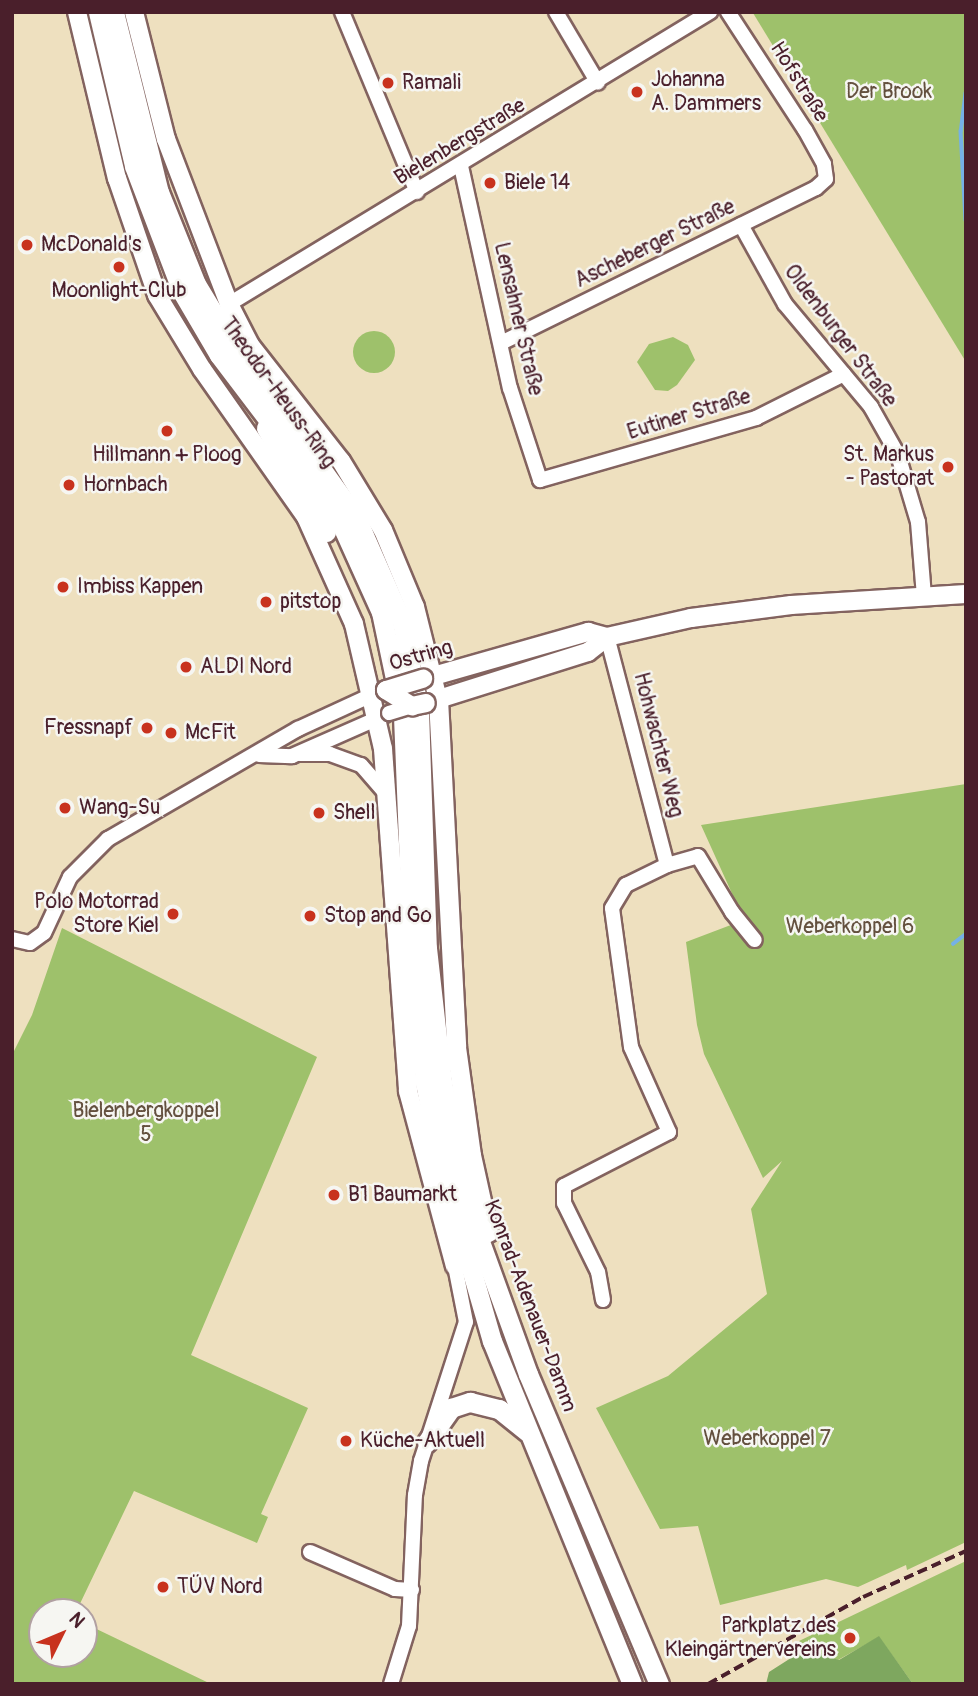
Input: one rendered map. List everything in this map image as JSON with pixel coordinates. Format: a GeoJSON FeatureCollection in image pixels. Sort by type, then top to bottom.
{"type":"FeatureCollection","features":[{"type":"Feature","properties":{"kind":"highway","name":"Theodor-Heuss-Ring"},"geometry":{"type":"LineString","coordinates":[[98,12],[134,166],[156,232],[195,316],[343,528],[381,612],[400,690],[406,799]]}},
{"type":"Feature","properties":{"kind":"highway","name":"Theodor-Heuss-Ring"},"geometry":{"type":"LineString","coordinates":[[114,12],[159,192],[196,284],[236,350],[328,473],[388,584],[413,673],[406,799]]}},
{"type":"Feature","properties":{"kind":"highway"},"geometry":{"type":"LineString","coordinates":[[196,284],[250,345]]}},
{"type":"Feature","properties":{"kind":"highway"},"geometry":{"type":"LineString","coordinates":[[262,410],[267,432],[326,532]]}},
{"type":"Feature","properties":{"kind":"highway"},"geometry":{"type":"LineString","coordinates":[[425,703],[467,1128],[481,1204],[522,1334],[528,1374]]}},
{"type":"Feature","properties":{"kind":"highway","name":"Konrad-Adenauer-Damm"},"geometry":{"type":"LineString","coordinates":[[406,799],[412,944],[425,1083],[444,1175],[492,1341],[632,1684]]}},
{"type":"Feature","properties":{"kind":"highway","name":"Konrad-Adenauer-Damm"},"geometry":{"type":"LineString","coordinates":[[406,799],[442,1082],[465,1199],[528,1374],[659,1684]]}},
{"type":"Feature","properties":{"kind":"highway"},"geometry":{"type":"LineString","coordinates":[[455,1266],[492,1341]]}},
{"type":"Feature","properties":{"kind":"highway"},"geometry":{"type":"LineString","coordinates":[[427,1442],[451,1408],[470,1402],[499,1409],[527,1432]]}},
{"type":"Feature","properties":{"kind":"main road"},"geometry":{"type":"LineString","coordinates":[[77,12],[117,178],[157,295],[202,369],[285,485],[326,555],[355,593]]}},
{"type":"Feature","properties":{"kind":"main road","name":"Theodor-Heuss-Ring"},"geometry":{"type":"LineString","coordinates":[[134,12],[166,139],[229,304],[250,345],[341,461],[373,510],[402,571],[428,678]]}},
{"type":"Feature","properties":{"kind":"main road"},"geometry":{"type":"LineString","coordinates":[[326,532],[355,593],[378,673],[383,716]]}},
{"type":"Feature","properties":{"kind":"main road"},"geometry":{"type":"LineString","coordinates":[[326,555],[379,692]]}},
{"type":"Feature","properties":{"kind":"main road","name":"Ostring"},"geometry":{"type":"LineString","coordinates":[[425,703],[587,652],[607,637],[742,610],[966,594]]}},
{"type":"Feature","properties":{"kind":"main road","name":"Ostring"},"geometry":{"type":"LineString","coordinates":[[379,692],[588,632],[607,637]]}},
{"type":"Feature","properties":{"kind":"main road"},"geometry":{"type":"LineString","coordinates":[[379,692],[425,703],[428,678]]}},
{"type":"Feature","properties":{"kind":"main road","name":"Konrad-Adenauer-Damm"},"geometry":{"type":"LineString","coordinates":[[383,716],[383,749],[406,799],[408,1091],[455,1266]]}},
{"type":"Feature","properties":{"kind":"street"},"geometry":{"type":"LineString","coordinates":[[342,12],[416,192]]}},
{"type":"Feature","properties":{"kind":"street"},"geometry":{"type":"LineString","coordinates":[[556,12],[598,83]]}},
{"type":"Feature","properties":{"kind":"street","name":"Bielenbergstraße"},"geometry":{"type":"LineString","coordinates":[[229,304],[598,83],[710,12]]}},
{"type":"Feature","properties":{"kind":"street","name":"Hofstraße"},"geometry":{"type":"LineString","coordinates":[[728,12],[805,130],[824,163],[826,178]]}},
{"type":"Feature","properties":{"kind":"street","name":"Lensahner Straße"},"geometry":{"type":"LineString","coordinates":[[461,166],[510,388],[540,480]]}},
{"type":"Feature","properties":{"kind":"street","name":"Ascheberger Straße"},"geometry":{"type":"LineString","coordinates":[[501,343],[816,188],[826,178]]}},
{"type":"Feature","properties":{"kind":"street","name":"Oldenburger Straße"},"geometry":{"type":"LineString","coordinates":[[741,225],[785,304],[871,407],[907,479],[918,522],[924,597]]}},
{"type":"Feature","properties":{"kind":"street","name":"Eutiner Straße"},"geometry":{"type":"LineString","coordinates":[[540,480],[756,418],[844,374]]}},
{"type":"Feature","properties":{"kind":"street","name":"Hohwachter Weg"},"geometry":{"type":"LineString","coordinates":[[607,637],[667,865]]}},
{"type":"Feature","properties":{"kind":"street","name":"Ostring"},"geometry":{"type":"LineString","coordinates":[[12,939],[30,943],[44,933],[70,877],[108,839],[259,755],[298,729],[379,692]]}},
{"type":"Feature","properties":{"kind":"street","name":"Ostring"},"geometry":{"type":"LineString","coordinates":[[295,754],[383,716],[425,703]]}},
{"type":"Feature","properties":{"kind":"street","name":"Ostring"},"geometry":{"type":"LineString","coordinates":[[259,755],[330,754],[361,765],[406,799]]}},
{"type":"Feature","properties":{"kind":"street"},"geometry":{"type":"LineString","coordinates":[[603,1300],[598,1272],[564,1203],[564,1186],[669,1132],[631,1047],[612,908],[626,885],[667,865],[698,856],[732,912],[755,940]]}},
{"type":"Feature","properties":{"kind":"street"},"geometry":{"type":"LineString","coordinates":[[391,1684],[409,1626],[415,1494],[427,1442],[466,1322],[455,1266]]}},
{"type":"Feature","properties":{"kind":"street"},"geometry":{"type":"LineString","coordinates":[[310,1552],[395,1589],[412,1590]]}},
{"type":"Feature","properties":{"kind":"green space","name":"Der Brook"},"geometry":{"type":"Polygon","coordinates":[[[966,12],[966,362],[753,13],[966,12]]]}},
{"type":"Feature","properties":{"kind":"green space"},"geometry":{"type":"Polygon","coordinates":[[[374,331],[389,337],[395,352],[389,367],[374,373],[359,367],[353,352],[359,337],[374,331]]]}},
{"type":"Feature","properties":{"kind":"green space"},"geometry":{"type":"Polygon","coordinates":[[[673,337],[688,345],[695,360],[677,385],[668,391],[655,390],[637,362],[649,344],[673,337]]]}},
{"type":"Feature","properties":{"kind":"green space"},"geometry":{"type":"Polygon","coordinates":[[[966,784],[966,1542],[907,1570],[906,1565],[858,1587],[826,1579],[720,1605],[698,1526],[660,1529],[596,1408],[668,1376],[767,1294],[751,1209],[782,1161],[763,1178],[704,1054],[697,1025],[686,942],[744,920],[701,825],[966,784]]]}},
{"type":"Feature","properties":{"kind":"green space","name":"Bielenbergkoppel 5"},"geometry":{"type":"Polygon","coordinates":[[[62,928],[317,1057],[191,1355],[308,1408],[261,1514],[268,1517],[257,1543],[134,1491],[83,1598],[28,1598],[28,1668],[98,1668],[98,1630],[211,1684],[12,1684],[12,1055],[32,1015],[62,928]]]}},
{"type":"Feature","properties":{"kind":"green space"},"geometry":{"type":"Polygon","coordinates":[[[966,1561],[966,1684],[913,1684],[879,1637],[838,1660],[805,1649],[799,1641],[966,1561]]]}},
{"type":"Feature","properties":{"kind":"green space"},"geometry":{"type":"Polygon","coordinates":[[[879,1636],[913,1684],[766,1684],[769,1672],[805,1649],[839,1660],[879,1636]]]}},
{"type":"Feature","properties":{"kind":"waterway"},"geometry":{"type":"LineString","coordinates":[[966,93],[961,131],[966,220]]}},
{"type":"Feature","properties":{"kind":"waterway"},"geometry":{"type":"LineString","coordinates":[[953,944],[966,934]]}},
{"type":"Feature","properties":{"kind":"railway"},"geometry":{"type":"LineString","coordinates":[[708,1684],[863,1597],[966,1551]]}},
{"type":"Feature","properties":{"kind":"place","name":"Ramali"},"geometry":{"type":"Point","coordinates":[388,83]}},
{"type":"Feature","properties":{"kind":"place","name":"Johanna A. Dammers"},"geometry":{"type":"Point","coordinates":[637,92]}},
{"type":"Feature","properties":{"kind":"place","name":"Biele 14"},"geometry":{"type":"Point","coordinates":[490,183]}},
{"type":"Feature","properties":{"kind":"place","name":"McDonald's"},"geometry":{"type":"Point","coordinates":[27,245]}},
{"type":"Feature","properties":{"kind":"place","name":"Moonlight-Club"},"geometry":{"type":"Point","coordinates":[119,267]}},
{"type":"Feature","properties":{"kind":"place","name":"Hillmann + Ploog"},"geometry":{"type":"Point","coordinates":[167,431]}},
{"type":"Feature","properties":{"kind":"place","name":"St. Markus - Pastorat"},"geometry":{"type":"Point","coordinates":[948,467]}},
{"type":"Feature","properties":{"kind":"place","name":"Hornbach"},"geometry":{"type":"Point","coordinates":[69,485]}},
{"type":"Feature","properties":{"kind":"place","name":"Imbiss Kappen"},"geometry":{"type":"Point","coordinates":[63,587]}},
{"type":"Feature","properties":{"kind":"place","name":"pitstop"},"geometry":{"type":"Point","coordinates":[266,602]}},
{"type":"Feature","properties":{"kind":"place","name":"ALDI Nord"},"geometry":{"type":"Point","coordinates":[186,667]}},
{"type":"Feature","properties":{"kind":"place","name":"Fressnapf"},"geometry":{"type":"Point","coordinates":[147,728]}},
{"type":"Feature","properties":{"kind":"place","name":"McFit"},"geometry":{"type":"Point","coordinates":[171,733]}},
{"type":"Feature","properties":{"kind":"place","name":"Wang-Su"},"geometry":{"type":"Point","coordinates":[65,808]}},
{"type":"Feature","properties":{"kind":"place","name":"Shell"},"geometry":{"type":"Point","coordinates":[319,813]}},
{"type":"Feature","properties":{"kind":"place","name":"Polo Motorrad Store Kiel"},"geometry":{"type":"Point","coordinates":[173,914]}},
{"type":"Feature","properties":{"kind":"place","name":"Stop and Go"},"geometry":{"type":"Point","coordinates":[310,916]}},
{"type":"Feature","properties":{"kind":"place","name":"B1 Baumarkt"},"geometry":{"type":"Point","coordinates":[334,1195]}},
{"type":"Feature","properties":{"kind":"place","name":"Küche-Aktuell"},"geometry":{"type":"Point","coordinates":[346,1441]}},
{"type":"Feature","properties":{"kind":"place","name":"TÜV Nord"},"geometry":{"type":"Point","coordinates":[163,1587]}},
{"type":"Feature","properties":{"kind":"place","name":"Parkplatz des Kleingärtnervereins"},"geometry":{"type":"Point","coordinates":[850,1638]}},
{"type":"Feature","properties":{"kind":"park label","name":"Weberkoppel 6"},"geometry":{"type":"Point","coordinates":[850,927]}},
{"type":"Feature","properties":{"kind":"park label","name":"Weberkoppel 7"},"geometry":{"type":"Point","coordinates":[767,1439]}}]}
